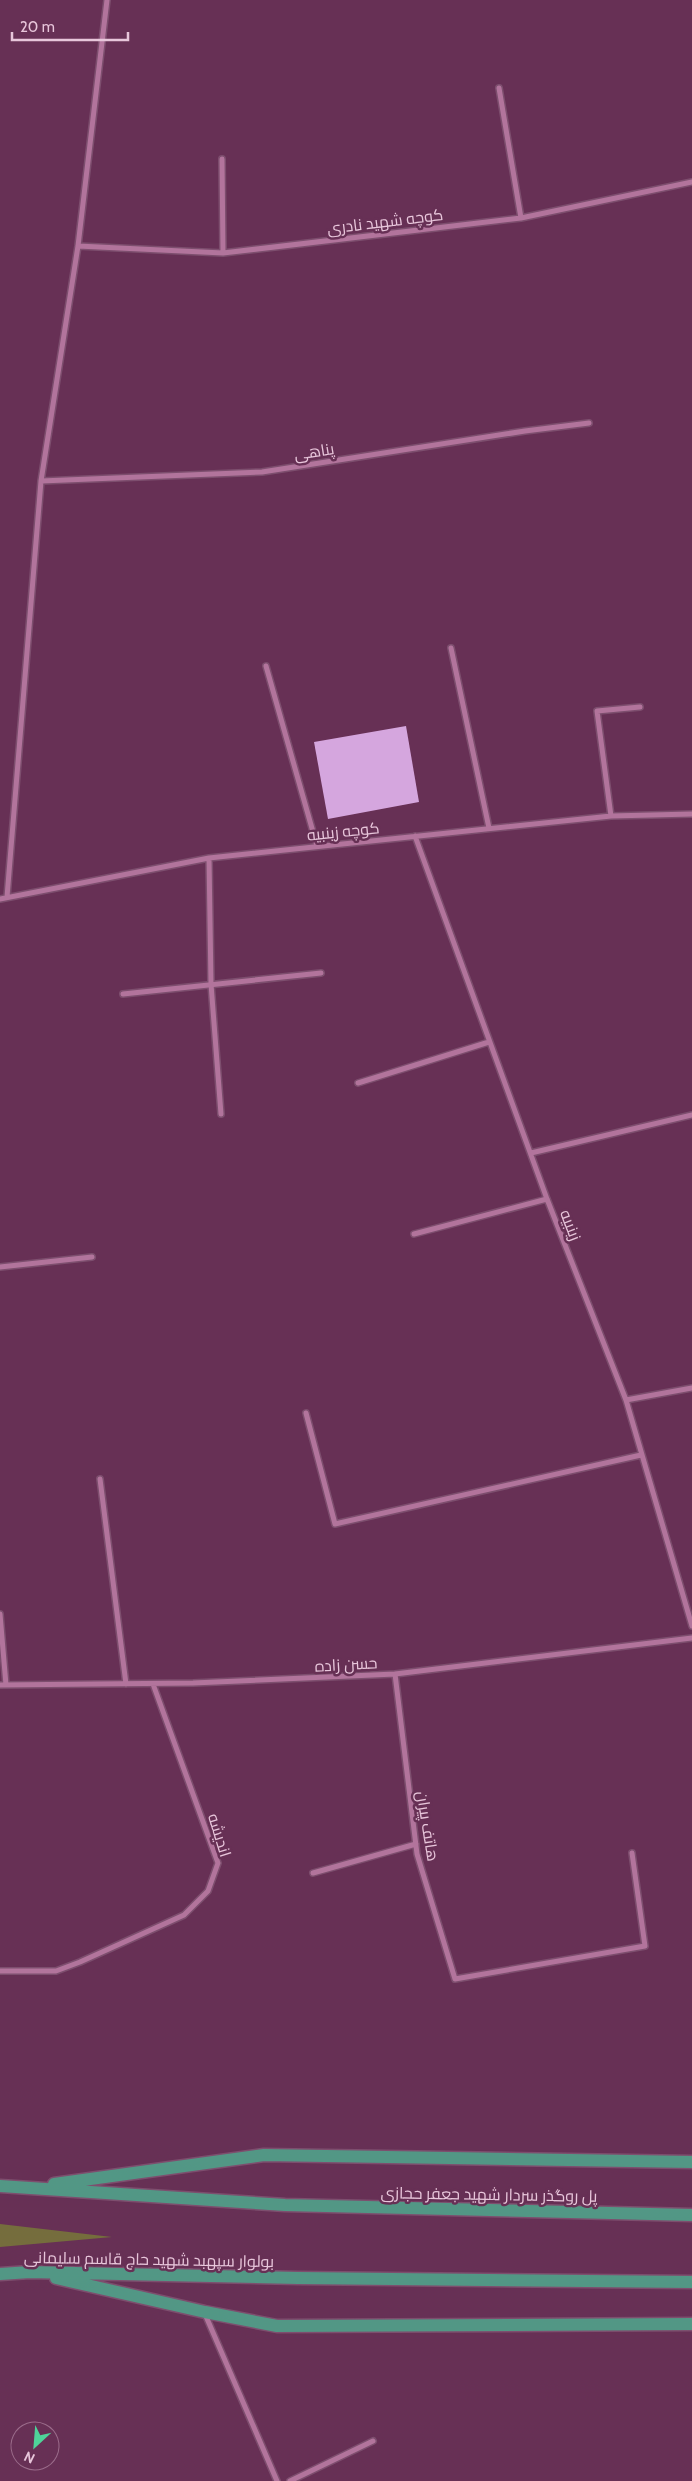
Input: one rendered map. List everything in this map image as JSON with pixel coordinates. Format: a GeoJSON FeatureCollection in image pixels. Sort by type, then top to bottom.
{"type":"FeatureCollection","features":[{"type":"Feature","properties":{"kind":"main road"},"geometry":{"type":"LineString","coordinates":[[0,2186],[27,2188],[264,2155],[692,2162]]}},
{"type":"Feature","properties":{"kind":"main road","name":"پل روگذر سردار شهید جعفر حجازی"},"geometry":{"type":"LineString","coordinates":[[27,2188],[285,2205],[692,2215]]}},
{"type":"Feature","properties":{"kind":"main road"},"geometry":{"type":"LineString","coordinates":[[30,2272],[204,2312],[277,2326],[692,2324]]}},
{"type":"Feature","properties":{"kind":"main road","name":"بولوار سپهبد شهید حاج قاسم سلیمانی"},"geometry":{"type":"LineString","coordinates":[[0,2274],[30,2272],[298,2278],[692,2282]]}},
{"type":"Feature","properties":{"kind":"street"},"geometry":{"type":"LineString","coordinates":[[7,898],[41,481],[78,246],[107,0]]}},
{"type":"Feature","properties":{"kind":"street"},"geometry":{"type":"LineString","coordinates":[[499,88],[521,218]]}},
{"type":"Feature","properties":{"kind":"street"},"geometry":{"type":"LineString","coordinates":[[222,159],[223,253]]}},
{"type":"Feature","properties":{"kind":"street","name":"کوچه شهید نادری"},"geometry":{"type":"LineString","coordinates":[[78,246],[223,253],[521,218],[692,182]]}},
{"type":"Feature","properties":{"kind":"street","name":"پناهی"},"geometry":{"type":"LineString","coordinates":[[41,481],[262,472],[589,423]]}},
{"type":"Feature","properties":{"kind":"street"},"geometry":{"type":"LineString","coordinates":[[451,648],[490,828]]}},
{"type":"Feature","properties":{"kind":"street"},"geometry":{"type":"LineString","coordinates":[[266,666],[317,846]]}},
{"type":"Feature","properties":{"kind":"street"},"geometry":{"type":"LineString","coordinates":[[611,816],[597,711],[640,707]]}},
{"type":"Feature","properties":{"kind":"street","name":"کوچه زینبیه"},"geometry":{"type":"LineString","coordinates":[[0,899],[209,858],[611,816],[692,814]]}},
{"type":"Feature","properties":{"kind":"street","name":"زینبیه"},"geometry":{"type":"LineString","coordinates":[[415,836],[547,1199],[626,1400],[692,1626]]}},
{"type":"Feature","properties":{"kind":"street"},"geometry":{"type":"LineString","coordinates":[[209,858],[211,984],[221,1114]]}},
{"type":"Feature","properties":{"kind":"street"},"geometry":{"type":"LineString","coordinates":[[123,994],[321,973]]}},
{"type":"Feature","properties":{"kind":"street"},"geometry":{"type":"LineString","coordinates":[[358,1083],[489,1042]]}},
{"type":"Feature","properties":{"kind":"street"},"geometry":{"type":"LineString","coordinates":[[531,1153],[692,1114]]}},
{"type":"Feature","properties":{"kind":"street"},"geometry":{"type":"LineString","coordinates":[[414,1234],[547,1199]]}},
{"type":"Feature","properties":{"kind":"street"},"geometry":{"type":"LineString","coordinates":[[0,1267],[92,1257]]}},
{"type":"Feature","properties":{"kind":"street"},"geometry":{"type":"LineString","coordinates":[[626,1400],[692,1388]]}},
{"type":"Feature","properties":{"kind":"street"},"geometry":{"type":"LineString","coordinates":[[306,1414],[335,1524],[642,1455]]}},
{"type":"Feature","properties":{"kind":"street"},"geometry":{"type":"LineString","coordinates":[[100,1479],[126,1684]]}},
{"type":"Feature","properties":{"kind":"street"},"geometry":{"type":"LineString","coordinates":[[0,1614],[3,1685]]}},
{"type":"Feature","properties":{"kind":"street","name":"حسن زاده"},"geometry":{"type":"LineString","coordinates":[[3,1685],[153,1684],[395,1674],[692,1638]]}},
{"type":"Feature","properties":{"kind":"street","name":"هاتف پیران"},"geometry":{"type":"LineString","coordinates":[[395,1674],[417,1854],[455,1979],[644,1946],[632,1853]]}},
{"type":"Feature","properties":{"kind":"street","name":"اندیشه"},"geometry":{"type":"LineString","coordinates":[[0,1972],[56,1971],[80,1962],[184,1914],[208,1891],[218,1863],[153,1684]]}},
{"type":"Feature","properties":{"kind":"street"},"geometry":{"type":"LineString","coordinates":[[313,1873],[416,1844]]}},
{"type":"Feature","properties":{"kind":"street"},"geometry":{"type":"LineString","coordinates":[[204,2312],[277,2481]]}},
{"type":"Feature","properties":{"kind":"street"},"geometry":{"type":"LineString","coordinates":[[290,2481],[372,2441]]}},
{"type":"Feature","properties":{"kind":"shaded area"},"geometry":{"type":"Polygon","coordinates":[[[0,2224],[112,2237],[0,2247],[0,2224]]]}},
{"type":"Feature","properties":{"kind":"building"},"geometry":{"type":"Polygon","coordinates":[[[406,726],[419,802],[328,819],[314,742],[406,726]]]}}]}
